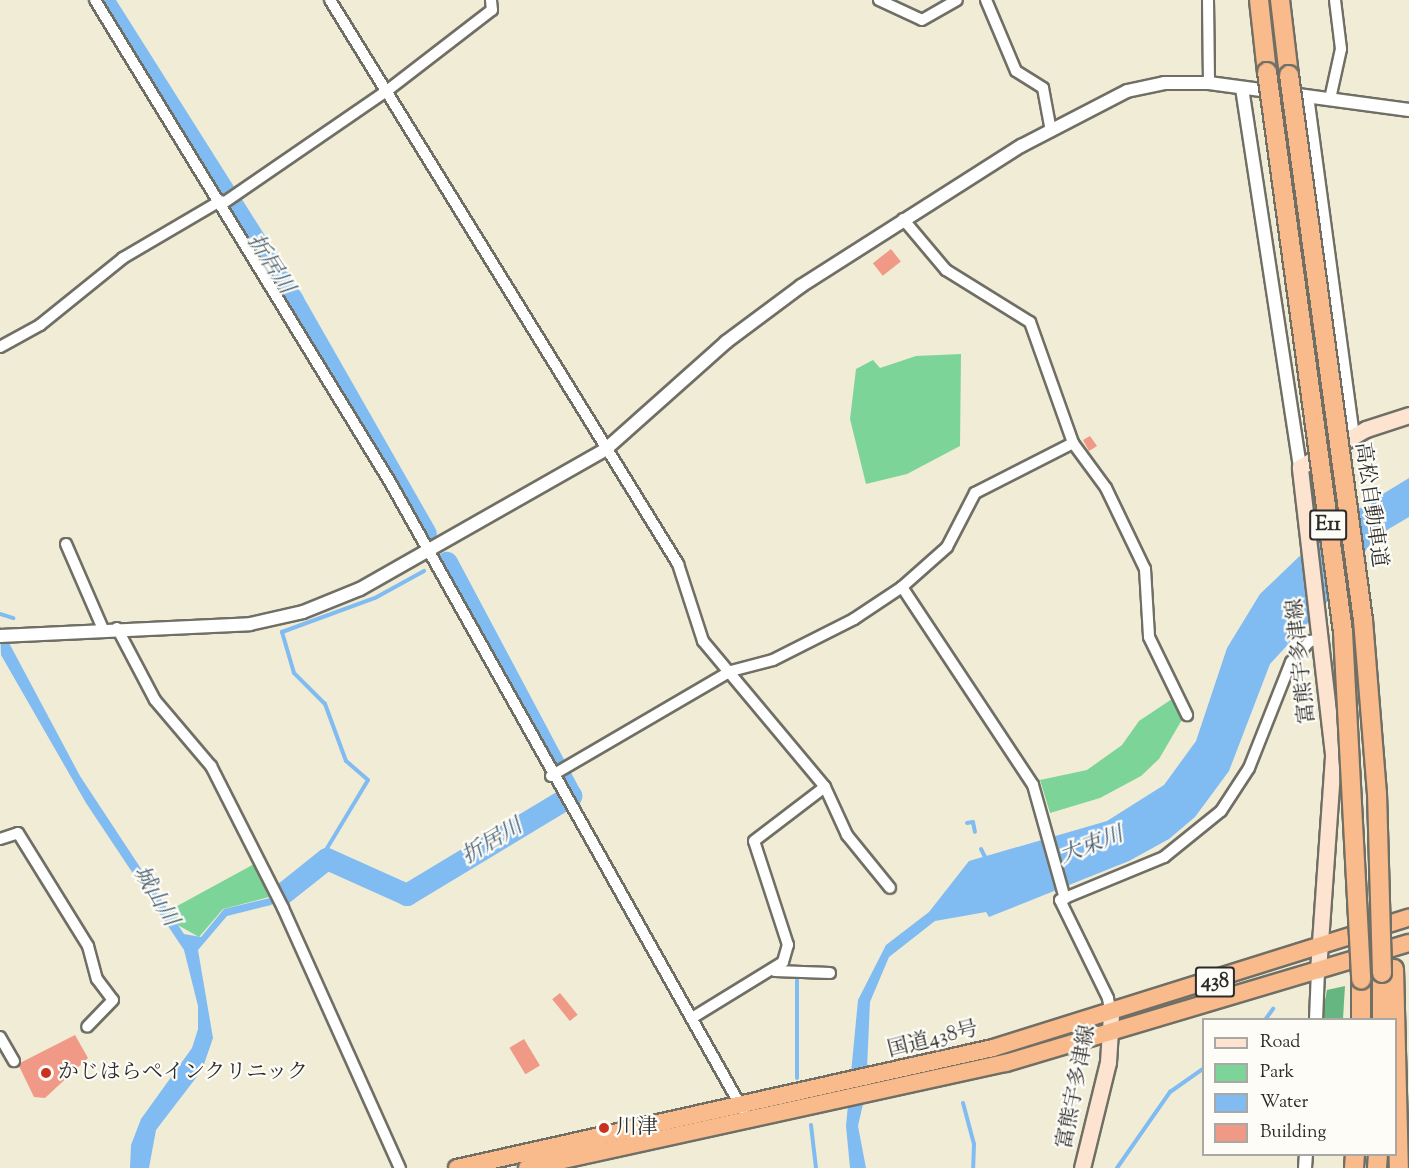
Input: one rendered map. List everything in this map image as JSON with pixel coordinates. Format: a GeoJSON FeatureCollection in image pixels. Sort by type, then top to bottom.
{"type":"FeatureCollection","features":[{"type":"Feature","properties":{"kind":"highway","name":"高松自動車道"},"geometry":{"type":"LineString","coordinates":[[1258,0],[1342,632],[1361,980],[1361,1018]]}},
{"type":"Feature","properties":{"kind":"highway","name":"高松自動車道"},"geometry":{"type":"LineString","coordinates":[[1280,0],[1363,620],[1377,793],[1389,863],[1388,971]]}},
{"type":"Feature","properties":{"kind":"highway","name":"国道438号"},"geometry":{"type":"LineString","coordinates":[[899,1079],[1319,949],[1409,918]]}},
{"type":"Feature","properties":{"kind":"highway","name":"国道438号"},"geometry":{"type":"LineString","coordinates":[[457,1168],[741,1106],[830,1094],[1112,1036],[1409,943]]}},
{"type":"Feature","properties":{"kind":"highway"},"geometry":{"type":"LineString","coordinates":[[1382,1018],[1388,971]]}},
{"type":"Feature","properties":{"kind":"highway"},"geometry":{"type":"LineString","coordinates":[[1388,971],[1391,1018]]}},
{"type":"Feature","properties":{"kind":"highway","name":"国道438号"},"geometry":{"type":"LineString","coordinates":[[526,1168],[748,1121],[830,1094]]}},
{"type":"Feature","properties":{"kind":"highway"},"geometry":{"type":"LineString","coordinates":[[1397,1132],[1399,1168]]}},
{"type":"Feature","properties":{"kind":"main road"},"geometry":{"type":"LineString","coordinates":[[1300,467],[1354,436],[1409,415]]}},
{"type":"Feature","properties":{"kind":"main road","name":"富熊宇多津線"},"geometry":{"type":"LineString","coordinates":[[1300,467],[1321,634],[1333,801],[1318,971]]}},
{"type":"Feature","properties":{"kind":"main road","name":"富熊宇多津線"},"geometry":{"type":"LineString","coordinates":[[1082,1168],[1112,1036],[1111,1014]]}},
{"type":"Feature","properties":{"kind":"street"},"geometry":{"type":"LineString","coordinates":[[95,0],[225,201],[557,773],[565,800],[588,830],[748,1121]]}},
{"type":"Feature","properties":{"kind":"street"},"geometry":{"type":"LineString","coordinates":[[330,0],[388,90],[685,577],[697,631],[825,787],[846,835],[890,888]]}},
{"type":"Feature","properties":{"kind":"street"},"geometry":{"type":"LineString","coordinates":[[0,346],[40,325],[123,258],[225,201],[388,90],[492,10],[491,0]]}},
{"type":"Feature","properties":{"kind":"street"},"geometry":{"type":"LineString","coordinates":[[879,0],[922,20],[957,0]]}},
{"type":"Feature","properties":{"kind":"street"},"geometry":{"type":"LineString","coordinates":[[986,0],[1016,71],[1043,88],[1051,131]]}},
{"type":"Feature","properties":{"kind":"street"},"geometry":{"type":"LineString","coordinates":[[1208,0],[1209,83]]}},
{"type":"Feature","properties":{"kind":"street"},"geometry":{"type":"LineString","coordinates":[[1330,99],[1341,49],[1335,0]]}},
{"type":"Feature","properties":{"kind":"street"},"geometry":{"type":"LineString","coordinates":[[0,636],[117,628],[220,627],[277,618],[340,598],[429,553],[606,449],[748,324],[903,219],[1051,131],[1148,84],[1209,83],[1409,110]]}},
{"type":"Feature","properties":{"kind":"street"},"geometry":{"type":"LineString","coordinates":[[1242,88],[1300,467]]}},
{"type":"Feature","properties":{"kind":"street"},"geometry":{"type":"LineString","coordinates":[[1308,96],[1354,436]]}},
{"type":"Feature","properties":{"kind":"street"},"geometry":{"type":"LineString","coordinates":[[903,219],[946,270],[1030,322],[1073,442],[1106,488],[1145,569],[1149,637],[1188,715]]}},
{"type":"Feature","properties":{"kind":"street"},"geometry":{"type":"LineString","coordinates":[[557,773],[731,671],[773,660],[902,587],[947,547],[975,493],[1073,442]]}},
{"type":"Feature","properties":{"kind":"street"},"geometry":{"type":"LineString","coordinates":[[66,544],[103,629]]}},
{"type":"Feature","properties":{"kind":"street"},"geometry":{"type":"LineString","coordinates":[[902,587],[1019,760],[1048,833],[1065,897]]}},
{"type":"Feature","properties":{"kind":"street"},"geometry":{"type":"LineString","coordinates":[[117,628],[159,706],[211,766],[280,903],[400,1168]]}},
{"type":"Feature","properties":{"kind":"street"},"geometry":{"type":"LineString","coordinates":[[1111,1014],[1108,999],[1060,900],[1164,857],[1221,811],[1249,768],[1291,662],[1310,641],[1321,634]]}},
{"type":"Feature","properties":{"kind":"street"},"geometry":{"type":"LineString","coordinates":[[775,971],[788,945],[754,841],[825,787]]}},
{"type":"Feature","properties":{"kind":"street"},"geometry":{"type":"LineString","coordinates":[[0,839],[18,833],[88,946],[97,979],[113,1000],[87,1027]]}},
{"type":"Feature","properties":{"kind":"street"},"geometry":{"type":"LineString","coordinates":[[692,1017],[775,971],[830,973]]}},
{"type":"Feature","properties":{"kind":"street"},"geometry":{"type":"LineString","coordinates":[[1316,1018],[1318,971]]}},
{"type":"Feature","properties":{"kind":"street"},"geometry":{"type":"LineString","coordinates":[[0,1037],[14,1061]]}},
{"type":"Feature","properties":{"kind":"green space"},"geometry":{"type":"Polygon","coordinates":[[[961,354],[960,446],[907,474],[866,484],[850,419],[856,369],[873,360],[880,368],[916,356],[961,354]]]}},
{"type":"Feature","properties":{"kind":"green space"},"geometry":{"type":"Polygon","coordinates":[[[1175,697],[1183,718],[1159,759],[1141,776],[1100,798],[1050,813],[1040,780],[1087,770],[1122,745],[1139,721],[1175,697]]]}},
{"type":"Feature","properties":{"kind":"green space"},"geometry":{"type":"Polygon","coordinates":[[[256,863],[269,897],[223,909],[199,937],[176,924],[168,911],[256,863]]]}},
{"type":"Feature","properties":{"kind":"green space"},"geometry":{"type":"Polygon","coordinates":[[[1345,986],[1343,1018],[1321,1018],[1327,990],[1345,986]]]}},
{"type":"Feature","properties":{"kind":"water","name":"大束川"},"geometry":{"type":"Polygon","coordinates":[[[1409,478],[1409,517],[1375,537],[1340,588],[1270,664],[1229,771],[1195,817],[1169,839],[1129,861],[989,917],[986,912],[935,921],[889,957],[870,1002],[866,1091],[858,1126],[866,1168],[850,1168],[846,1126],[858,1000],[886,945],[929,912],[969,861],[1107,821],[1164,785],[1196,741],[1227,648],[1260,594],[1332,525],[1409,478]]]}},
{"type":"Feature","properties":{"kind":"water","name":"城山川"},"geometry":{"type":"Polygon","coordinates":[[[0,626],[80,776],[184,934],[201,937],[224,909],[270,898],[304,875],[271,905],[227,916],[198,950],[213,1038],[202,1070],[156,1130],[149,1168],[130,1168],[131,1145],[141,1119],[192,1048],[198,1029],[198,1006],[184,950],[86,803],[1,655],[0,626]]]}},
{"type":"Feature","properties":{"kind":"building"},"geometry":{"type":"Polygon","coordinates":[[[891,249],[901,262],[883,276],[873,263],[891,249]]]}},
{"type":"Feature","properties":{"kind":"building"},"geometry":{"type":"Polygon","coordinates":[[[1090,436],[1097,446],[1089,451],[1083,440],[1090,436]]]}},
{"type":"Feature","properties":{"kind":"building"},"geometry":{"type":"Polygon","coordinates":[[[560,993],[578,1015],[570,1021],[552,999],[560,993]]]}},
{"type":"Feature","properties":{"kind":"building","name":"かじはらペインクリニック"},"geometry":{"type":"Polygon","coordinates":[[[75,1035],[88,1058],[45,1098],[34,1097],[18,1064],[75,1035]]]}},
{"type":"Feature","properties":{"kind":"building"},"geometry":{"type":"Polygon","coordinates":[[[524,1039],[540,1066],[525,1074],[509,1048],[524,1039]]]}},
{"type":"Feature","properties":{"kind":"waterway","name":"折居川"},"geometry":{"type":"LineString","coordinates":[[103,0],[293,301],[426,534]]}},
{"type":"Feature","properties":{"kind":"waterway","name":"折居川"},"geometry":{"type":"LineString","coordinates":[[283,894],[327,859],[407,895],[571,796],[447,563]]}},
{"type":"Feature","properties":{"kind":"waterway"},"geometry":{"type":"LineString","coordinates":[[320,860],[368,780],[346,761],[325,704],[294,673],[282,632],[375,598],[424,571]]}},
{"type":"Feature","properties":{"kind":"waterway"},"geometry":{"type":"LineString","coordinates":[[0,614],[13,618]]}},
{"type":"Feature","properties":{"kind":"waterway"},"geometry":{"type":"LineString","coordinates":[[967,823],[973,822],[975,832]]}},
{"type":"Feature","properties":{"kind":"waterway"},"geometry":{"type":"LineString","coordinates":[[981,849],[985,857]]}},
{"type":"Feature","properties":{"kind":"waterway"},"geometry":{"type":"LineString","coordinates":[[797,980],[797,1078]]}},
{"type":"Feature","properties":{"kind":"waterway"},"geometry":{"type":"LineString","coordinates":[[1266,1018],[1273,1009]]}},
{"type":"Feature","properties":{"kind":"waterway"},"geometry":{"type":"LineString","coordinates":[[1117,1168],[1170,1092],[1202,1069]]}},
{"type":"Feature","properties":{"kind":"waterway"},"geometry":{"type":"LineString","coordinates":[[963,1103],[974,1144],[973,1168]]}},
{"type":"Feature","properties":{"kind":"waterway"},"geometry":{"type":"LineString","coordinates":[[811,1125],[816,1168]]}},
{"type":"Feature","properties":{"kind":"place","name":"かじはらペインクリニック"},"geometry":{"type":"Point","coordinates":[46,1073]}},
{"type":"Feature","properties":{"kind":"place","name":"川津"},"geometry":{"type":"Point","coordinates":[604,1128]}}]}
